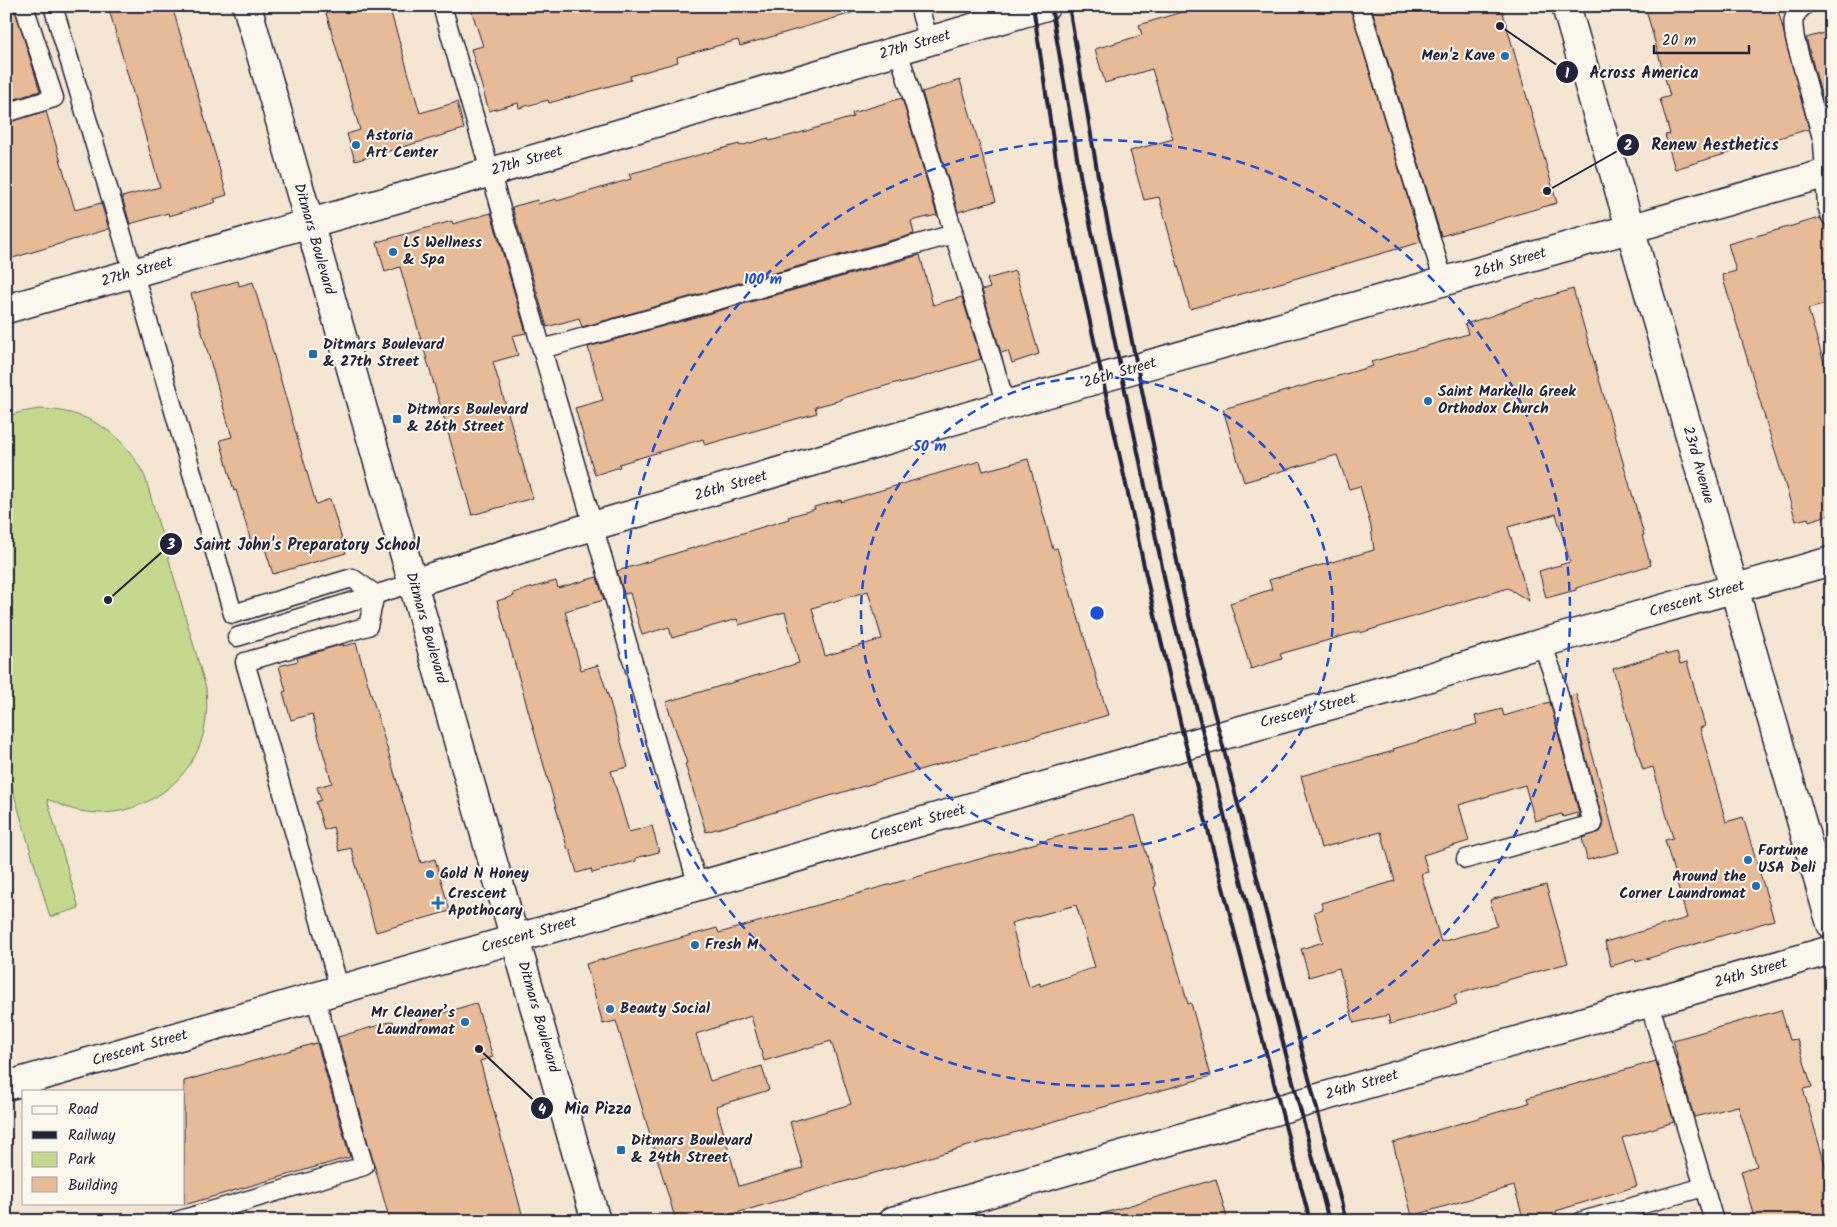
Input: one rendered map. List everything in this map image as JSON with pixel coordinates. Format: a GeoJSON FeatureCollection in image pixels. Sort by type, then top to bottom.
{"type":"FeatureCollection","features":[{"type":"Feature","properties":{"kind":"street","name":"Ditmars Boulevard"},"geometry":{"type":"LineString","coordinates":[[247,6],[596,1221]]}},
{"type":"Feature","properties":{"kind":"street","name":"27th Street"},"geometry":{"type":"LineString","coordinates":[[6,309],[491,172],[1046,6]]}},
{"type":"Feature","properties":{"kind":"street","name":"23rd Avenue"},"geometry":{"type":"LineString","coordinates":[[1566,6],[1831,924]]}},
{"type":"Feature","properties":{"kind":"street","name":"26th Street"},"geometry":{"type":"LineString","coordinates":[[413,584],[594,526],[1006,405],[1828,173]]}},
{"type":"Feature","properties":{"kind":"street","name":"Crescent Street"},"geometry":{"type":"LineString","coordinates":[[6,1086],[1831,561]]}},
{"type":"Feature","properties":{"kind":"street","name":"24th Street"},"geometry":{"type":"LineString","coordinates":[[893,1221],[1831,950]]}},
{"type":"Feature","properties":{"kind":"lane"},"geometry":{"type":"LineString","coordinates":[[6,113],[54,98],[24,6]]}},
{"type":"Feature","properties":{"kind":"lane"},"geometry":{"type":"LineString","coordinates":[[53,6],[233,614],[352,578],[375,594]]}},
{"type":"Feature","properties":{"kind":"lane"},"geometry":{"type":"LineString","coordinates":[[442,6],[698,886]]}},
{"type":"Feature","properties":{"kind":"lane"},"geometry":{"type":"LineString","coordinates":[[918,6],[929,42]]}},
{"type":"Feature","properties":{"kind":"lane"},"geometry":{"type":"LineString","coordinates":[[1360,6],[1444,282]]}},
{"type":"Feature","properties":{"kind":"lane"},"geometry":{"type":"LineString","coordinates":[[1804,6],[1795,12],[1792,22],[1823,142],[1828,173],[1828,206],[1831,217]]}},
{"type":"Feature","properties":{"kind":"lane"},"geometry":{"type":"LineString","coordinates":[[898,50],[1006,405]]}},
{"type":"Feature","properties":{"kind":"lane"},"geometry":{"type":"LineString","coordinates":[[542,349],[954,234]]}},
{"type":"Feature","properties":{"kind":"lane"},"geometry":{"type":"LineString","coordinates":[[237,636],[413,584]]}},
{"type":"Feature","properties":{"kind":"lane"},"geometry":{"type":"LineString","coordinates":[[340,990],[245,662],[368,626],[375,594]]}},
{"type":"Feature","properties":{"kind":"lane"},"geometry":{"type":"LineString","coordinates":[[1466,859],[1593,824],[1554,677],[1542,644]]}},
{"type":"Feature","properties":{"kind":"lane"},"geometry":{"type":"LineString","coordinates":[[177,1221],[364,1166],[314,997]]}},
{"type":"Feature","properties":{"kind":"lane"},"geometry":{"type":"LineString","coordinates":[[1649,1002],[1714,1221]]}},
{"type":"Feature","properties":{"kind":"lane"},"geometry":{"type":"LineString","coordinates":[[1582,1221],[1704,1187]]}},
{"type":"Feature","properties":{"kind":"green space"},"geometry":{"type":"Polygon","coordinates":[[[40,409],[57,410],[89,419],[115,436],[136,461],[145,477],[207,697],[205,725],[197,751],[184,772],[161,793],[133,807],[103,813],[76,810],[47,799],[79,908],[50,917],[6,767],[6,417],[40,409]]]}},
{"type":"Feature","properties":{"kind":"building"},"geometry":{"type":"Polygon","coordinates":[[[6,6],[14,6],[40,91],[6,102],[6,6]]]}},
{"type":"Feature","properties":{"kind":"building"},"geometry":{"type":"Polygon","coordinates":[[[108,6],[172,6],[227,195],[214,199],[216,202],[169,216],[168,213],[130,224],[122,197],[160,187],[108,6]]]}},
{"type":"Feature","properties":{"kind":"building"},"geometry":{"type":"Polygon","coordinates":[[[324,6],[389,6],[420,113],[457,102],[464,129],[355,161],[347,134],[360,130],[324,6]]]}},
{"type":"Feature","properties":{"kind":"building"},"geometry":{"type":"Polygon","coordinates":[[[470,6],[851,6],[852,13],[740,46],[738,40],[677,57],[678,62],[630,76],[631,80],[549,103],[548,100],[519,108],[518,103],[489,111],[471,49],[483,46],[470,6]]]}},
{"type":"Feature","properties":{"kind":"building"},"geometry":{"type":"Polygon","coordinates":[[[1201,6],[1350,6],[1421,242],[1190,309],[1159,197],[1144,200],[1130,151],[1173,139],[1152,69],[1105,83],[1095,49],[1142,35],[1139,25],[1201,6]]]}},
{"type":"Feature","properties":{"kind":"building"},"geometry":{"type":"Polygon","coordinates":[[[1371,6],[1501,6],[1557,203],[1441,236],[1371,6]]]}},
{"type":"Feature","properties":{"kind":"building"},"geometry":{"type":"Polygon","coordinates":[[[1645,6],[1777,6],[1809,129],[1675,169],[1665,135],[1670,134],[1660,99],[1670,96],[1645,6]]]}},
{"type":"Feature","properties":{"kind":"building"},"geometry":{"type":"Polygon","coordinates":[[[1831,31],[1831,110],[1826,112],[1806,38],[1831,31]]]}},
{"type":"Feature","properties":{"kind":"building"},"geometry":{"type":"Polygon","coordinates":[[[960,80],[996,201],[958,212],[922,92],[960,80]]]}},
{"type":"Feature","properties":{"kind":"building"},"geometry":{"type":"Polygon","coordinates":[[[902,98],[937,215],[911,221],[914,234],[582,327],[579,318],[547,327],[512,207],[537,200],[538,204],[556,199],[557,201],[631,179],[629,174],[739,144],[740,146],[768,138],[769,141],[796,134],[853,117],[852,113],[902,98]]]}},
{"type":"Feature","properties":{"kind":"building"},"geometry":{"type":"Polygon","coordinates":[[[46,111],[75,210],[101,203],[109,229],[6,260],[6,123],[46,111]]]}},
{"type":"Feature","properties":{"kind":"building"},"geometry":{"type":"Polygon","coordinates":[[[491,213],[526,333],[512,336],[518,355],[493,362],[533,498],[472,515],[400,267],[385,272],[377,242],[452,221],[453,224],[491,213]]]}},
{"type":"Feature","properties":{"kind":"building"},"geometry":{"type":"Polygon","coordinates":[[[1820,218],[1826,226],[1831,242],[1831,303],[1808,309],[1825,366],[1831,364],[1831,514],[1809,521],[1808,518],[1796,521],[1722,275],[1736,271],[1728,244],[1820,218]]]}},
{"type":"Feature","properties":{"kind":"building"},"geometry":{"type":"Polygon","coordinates":[[[920,255],[933,305],[962,297],[981,359],[900,384],[899,382],[815,407],[817,413],[705,445],[703,439],[619,464],[620,467],[595,475],[575,408],[603,400],[588,347],[920,255]]]}},
{"type":"Feature","properties":{"kind":"building"},"geometry":{"type":"Polygon","coordinates":[[[1015,271],[1039,354],[1012,363],[1008,351],[1001,353],[982,290],[990,288],[987,279],[1015,271]]]}},
{"type":"Feature","properties":{"kind":"building"},"geometry":{"type":"Polygon","coordinates":[[[238,281],[239,286],[253,282],[316,504],[330,499],[346,553],[273,574],[263,542],[252,545],[236,490],[234,491],[220,440],[232,437],[191,294],[238,281]]]}},
{"type":"Feature","properties":{"kind":"building"},"geometry":{"type":"Polygon","coordinates":[[[1573,289],[1651,565],[1546,598],[1539,571],[1570,562],[1556,514],[1508,527],[1529,601],[1508,588],[1360,633],[1360,631],[1280,654],[1282,659],[1251,669],[1230,603],[1272,589],[1269,580],[1374,550],[1371,527],[1360,486],[1349,489],[1337,455],[1244,482],[1223,409],[1373,366],[1371,362],[1468,334],[1465,324],[1573,289]]]}},
{"type":"Feature","properties":{"kind":"building"},"geometry":{"type":"Polygon","coordinates":[[[1028,459],[1053,549],[1057,548],[1108,715],[706,832],[685,764],[687,763],[666,702],[799,663],[785,612],[739,625],[737,619],[672,638],[669,627],[642,635],[630,593],[624,594],[617,571],[789,519],[788,517],[815,509],[814,507],[841,500],[841,502],[980,461],[983,471],[1028,459]],[[868,591],[812,608],[825,656],[882,639],[868,591]]]}},
{"type":"Feature","properties":{"kind":"building"},"geometry":{"type":"Polygon","coordinates":[[[597,577],[604,600],[565,611],[581,670],[598,665],[608,695],[628,767],[611,771],[629,832],[652,826],[659,852],[636,858],[636,861],[592,873],[591,869],[577,873],[570,849],[568,850],[497,601],[514,596],[513,593],[556,581],[558,588],[597,577]]]}},
{"type":"Feature","properties":{"kind":"building"},"geometry":{"type":"Polygon","coordinates":[[[356,643],[421,863],[435,859],[450,911],[376,932],[351,848],[339,851],[333,827],[324,830],[316,802],[321,800],[317,787],[332,783],[312,714],[291,720],[283,692],[286,691],[279,666],[298,661],[297,658],[343,644],[343,646],[356,643]]]}},
{"type":"Feature","properties":{"kind":"building"},"geometry":{"type":"Polygon","coordinates":[[[1677,652],[1680,664],[1687,662],[1705,726],[1700,728],[1726,822],[1743,817],[1774,920],[1636,962],[1635,959],[1611,966],[1605,942],[1687,918],[1665,840],[1673,838],[1653,767],[1643,770],[1613,669],[1666,653],[1666,655],[1677,652]]]}},
{"type":"Feature","properties":{"kind":"building"},"geometry":{"type":"Polygon","coordinates":[[[1576,694],[1619,852],[1587,860],[1582,838],[1600,832],[1603,822],[1570,696],[1576,694]]]}},
{"type":"Feature","properties":{"kind":"building"},"geometry":{"type":"Polygon","coordinates":[[[1550,702],[1580,817],[1578,817],[1577,813],[1563,817],[1562,814],[1535,821],[1525,785],[1459,805],[1469,841],[1423,855],[1428,872],[1421,874],[1441,942],[1497,926],[1490,900],[1546,885],[1568,963],[1454,995],[1457,1004],[1416,1017],[1390,1024],[1388,1015],[1354,1023],[1339,968],[1309,977],[1301,949],[1323,942],[1314,912],[1323,909],[1321,903],[1395,881],[1381,832],[1321,848],[1301,776],[1394,751],[1393,749],[1477,724],[1475,716],[1502,709],[1504,716],[1550,702]]]}},
{"type":"Feature","properties":{"kind":"building"},"geometry":{"type":"Polygon","coordinates":[[[1135,815],[1188,1004],[1191,1003],[1211,1076],[708,1221],[676,1221],[616,1021],[603,1024],[586,964],[717,928],[719,933],[1135,815]],[[1076,905],[1011,923],[1029,987],[1040,983],[1040,986],[1095,967],[1076,905]],[[751,1016],[696,1034],[710,1081],[762,1066],[769,1090],[716,1106],[739,1186],[803,1168],[790,1122],[851,1104],[831,1041],[764,1061],[751,1016]]]}},
{"type":"Feature","properties":{"kind":"building"},"geometry":{"type":"Polygon","coordinates":[[[476,1003],[493,1057],[480,1061],[524,1221],[390,1221],[338,1037],[393,1021],[395,1028],[476,1003]]]}},
{"type":"Feature","properties":{"kind":"building"},"geometry":{"type":"Polygon","coordinates":[[[1781,1010],[1790,1040],[1797,1039],[1812,1087],[1803,1089],[1831,1185],[1831,1221],[1755,1221],[1741,1171],[1757,1166],[1738,1106],[1694,1117],[1676,1055],[1673,1040],[1781,1010]]]}},
{"type":"Feature","properties":{"kind":"building"},"geometry":{"type":"Polygon","coordinates":[[[317,1043],[350,1157],[184,1205],[184,1081],[317,1043]]]}},
{"type":"Feature","properties":{"kind":"building"},"geometry":{"type":"Polygon","coordinates":[[[1656,1061],[1674,1122],[1622,1138],[1637,1186],[1556,1211],[1558,1221],[1524,1221],[1514,1186],[1412,1216],[1393,1143],[1529,1103],[1527,1098],[1656,1061]]]}},
{"type":"Feature","properties":{"kind":"building"},"geometry":{"type":"Polygon","coordinates":[[[1216,1179],[1228,1221],[1098,1221],[1098,1215],[1216,1179]]]}},
{"type":"Feature","properties":{"kind":"railway"},"geometry":{"type":"LineString","coordinates":[[1033,6],[1060,187],[1154,611],[1184,738],[1310,1221]]}},
{"type":"Feature","properties":{"kind":"railway"},"geometry":{"type":"LineString","coordinates":[[1051,6],[1081,180],[1170,605],[1329,1221]]}},
{"type":"Feature","properties":{"kind":"railway"},"geometry":{"type":"LineString","coordinates":[[1069,6],[1098,176],[1185,600],[1346,1221]]}},
{"type":"Feature","properties":{"kind":"place","name":"Across America"},"geometry":{"type":"Point","coordinates":[1500,26]}},
{"type":"Feature","properties":{"kind":"place","name":"Men'z Kave"},"geometry":{"type":"Point","coordinates":[1505,56]}},
{"type":"Feature","properties":{"kind":"place","name":"Astoria Art Center"},"geometry":{"type":"Point","coordinates":[356,145]}},
{"type":"Feature","properties":{"kind":"place","name":"Renew Aesthetics"},"geometry":{"type":"Point","coordinates":[1547,191]}},
{"type":"Feature","properties":{"kind":"place","name":"LS Wellness & Spa"},"geometry":{"type":"Point","coordinates":[393,252]}},
{"type":"Feature","properties":{"kind":"place","name":"Ditmars Boulevard & 27th Street"},"geometry":{"type":"Point","coordinates":[313,354]}},
{"type":"Feature","properties":{"kind":"place","name":"Saint Markella Greek Orthodox Church"},"geometry":{"type":"Point","coordinates":[1428,401]}},
{"type":"Feature","properties":{"kind":"place","name":"Ditmars Boulevard & 26th Street"},"geometry":{"type":"Point","coordinates":[397,419]}},
{"type":"Feature","properties":{"kind":"place","name":"Saint John's Preparatory School"},"geometry":{"type":"Point","coordinates":[108,600]}},
{"type":"Feature","properties":{"kind":"place","name":"Fortune USA Deli"},"geometry":{"type":"Point","coordinates":[1748,860]}},
{"type":"Feature","properties":{"kind":"place","name":"Gold N Honey"},"geometry":{"type":"Point","coordinates":[430,874]}},
{"type":"Feature","properties":{"kind":"place","name":"Around the Corner Laundromat"},"geometry":{"type":"Point","coordinates":[1756,886]}},
{"type":"Feature","properties":{"kind":"place","name":"Crescent Apothocary"},"geometry":{"type":"Point","coordinates":[438,903]}},
{"type":"Feature","properties":{"kind":"place","name":"Fresh M"},"geometry":{"type":"Point","coordinates":[695,945]}},
{"type":"Feature","properties":{"kind":"place","name":"Beauty Social"},"geometry":{"type":"Point","coordinates":[610,1009]}},
{"type":"Feature","properties":{"kind":"place","name":"Mr Cleaner’s Laundromat"},"geometry":{"type":"Point","coordinates":[465,1022]}},
{"type":"Feature","properties":{"kind":"place","name":"Mia Pizza"},"geometry":{"type":"Point","coordinates":[479,1049]}},
{"type":"Feature","properties":{"kind":"place","name":"Ditmars Boulevard & 24th Street"},"geometry":{"type":"Point","coordinates":[621,1150]}}]}
